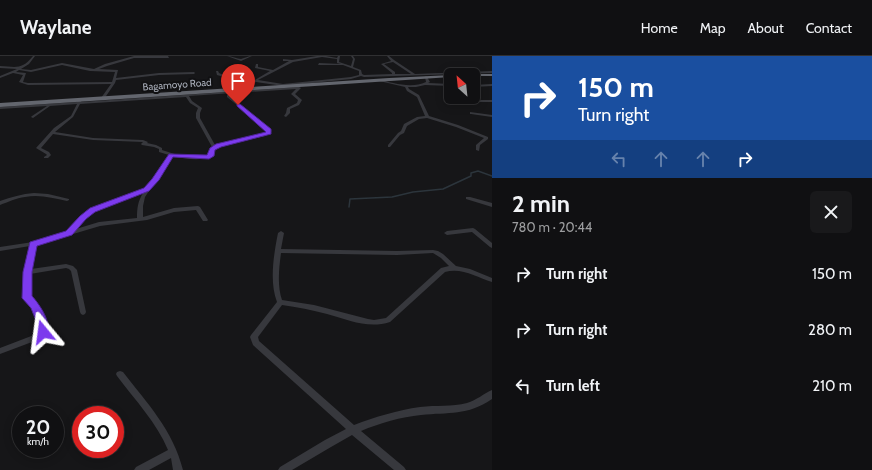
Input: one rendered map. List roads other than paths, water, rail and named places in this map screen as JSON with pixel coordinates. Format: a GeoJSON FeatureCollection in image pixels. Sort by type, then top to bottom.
{"type":"FeatureCollection","features":[{"type":"Feature","properties":{"kind":"highway"},"geometry":{"type":"LineString","coordinates":[[480,75],[492,74]]}},
{"type":"Feature","properties":{"kind":"highway","name":"Bagamoyo Road"},"geometry":{"type":"LineString","coordinates":[[0,106],[80,101],[103,98],[227,93],[240,89],[298,86],[417,76],[444,76]]}},
{"type":"Feature","properties":{"kind":"street"},"geometry":{"type":"LineString","coordinates":[[0,77],[19,69],[34,56]]}},
{"type":"Feature","properties":{"kind":"street"},"geometry":{"type":"LineString","coordinates":[[228,56],[241,60],[251,56]]}},
{"type":"Feature","properties":{"kind":"street"},"geometry":{"type":"LineString","coordinates":[[305,56],[312,57]]}},
{"type":"Feature","properties":{"kind":"street"},"geometry":{"type":"LineString","coordinates":[[352,56],[354,59],[352,64],[354,66],[352,67]]}},
{"type":"Feature","properties":{"kind":"street"},"geometry":{"type":"LineString","coordinates":[[388,56],[393,61],[417,76]]}},
{"type":"Feature","properties":{"kind":"street"},"geometry":{"type":"LineString","coordinates":[[94,71],[106,65],[136,57],[168,57]]}},
{"type":"Feature","properties":{"kind":"street"},"geometry":{"type":"LineString","coordinates":[[240,89],[292,61],[312,57],[339,57],[338,62],[352,67],[361,72],[362,75]]}},
{"type":"Feature","properties":{"kind":"street"},"geometry":{"type":"LineString","coordinates":[[284,60],[292,61]]}},
{"type":"Feature","properties":{"kind":"street"},"geometry":{"type":"LineString","coordinates":[[393,61],[382,64],[393,72],[394,75]]}},
{"type":"Feature","properties":{"kind":"street"},"geometry":{"type":"LineString","coordinates":[[0,67],[31,71],[62,64],[94,71],[117,71],[113,83],[103,98]]}},
{"type":"Feature","properties":{"kind":"street"},"geometry":{"type":"LineString","coordinates":[[319,64],[347,65]]}},
{"type":"Feature","properties":{"kind":"street"},"geometry":{"type":"LineString","coordinates":[[257,65],[256,67],[272,71]]}},
{"type":"Feature","properties":{"kind":"street"},"geometry":{"type":"LineString","coordinates":[[13,72],[25,74],[21,82],[28,84],[113,83]]}},
{"type":"Feature","properties":{"kind":"street"},"geometry":{"type":"LineString","coordinates":[[217,72],[218,74],[225,76],[227,93],[249,116]]}},
{"type":"Feature","properties":{"kind":"street"},"geometry":{"type":"LineString","coordinates":[[244,77],[255,82],[283,85],[352,78],[362,75],[417,76],[465,72],[492,74]]}},
{"type":"Feature","properties":{"kind":"street"},"geometry":{"type":"LineString","coordinates":[[114,79],[159,74],[194,73]]}},
{"type":"Feature","properties":{"kind":"street"},"geometry":{"type":"LineString","coordinates":[[426,77],[428,82],[426,84]]}},
{"type":"Feature","properties":{"kind":"street"},"geometry":{"type":"LineString","coordinates":[[373,80],[406,86],[426,84],[444,85]]}},
{"type":"Feature","properties":{"kind":"street"},"geometry":{"type":"LineString","coordinates":[[480,86],[492,85]]}},
{"type":"Feature","properties":{"kind":"street"},"geometry":{"type":"LineString","coordinates":[[0,106],[50,105],[80,101],[140,102],[187,96],[298,86]]}},
{"type":"Feature","properties":{"kind":"street"},"geometry":{"type":"LineString","coordinates":[[286,116],[288,109],[298,104],[300,100],[293,94],[298,86]]}},
{"type":"Feature","properties":{"kind":"street"},"geometry":{"type":"LineString","coordinates":[[406,86],[408,90],[418,96],[427,117]]}},
{"type":"Feature","properties":{"kind":"street"},"geometry":{"type":"LineString","coordinates":[[52,133],[92,139],[143,141],[146,142],[143,144],[158,146],[161,149],[160,151],[171,155],[206,158],[211,155],[214,148],[218,145],[267,134],[270,131],[227,93]]}},
{"type":"Feature","properties":{"kind":"street"},"geometry":{"type":"LineString","coordinates":[[187,96],[191,102],[200,108],[198,118],[214,148]]}},
{"type":"Feature","properties":{"kind":"street"},"geometry":{"type":"LineString","coordinates":[[46,157],[49,155],[48,153],[38,148],[54,129],[72,117],[80,101]]}},
{"type":"Feature","properties":{"kind":"street"},"geometry":{"type":"LineString","coordinates":[[480,101],[492,101]]}},
{"type":"Feature","properties":{"kind":"street"},"geometry":{"type":"LineString","coordinates":[[33,117],[50,105]]}},
{"type":"Feature","properties":{"kind":"street"},"geometry":{"type":"LineString","coordinates":[[470,113],[492,116]]}},
{"type":"Feature","properties":{"kind":"street"},"geometry":{"type":"LineString","coordinates":[[389,146],[403,132],[405,125],[418,118],[427,117],[490,138]]}},
{"type":"Feature","properties":{"kind":"street"},"geometry":{"type":"LineString","coordinates":[[478,150],[478,145],[490,138]]}},
{"type":"Feature","properties":{"kind":"street"},"geometry":{"type":"LineString","coordinates":[[140,219],[140,206],[147,190],[171,155]]}},
{"type":"Feature","properties":{"kind":"street"},"geometry":{"type":"LineString","coordinates":[[69,233],[92,210],[147,190]]}},
{"type":"Feature","properties":{"kind":"street"},"geometry":{"type":"LineString","coordinates":[[0,203],[28,194],[44,194],[67,200]]}},
{"type":"Feature","properties":{"kind":"street"},"geometry":{"type":"LineString","coordinates":[[468,198],[492,205]]}},
{"type":"Feature","properties":{"kind":"street"},"geometry":{"type":"LineString","coordinates":[[0,249],[33,244],[99,224],[140,219],[174,210],[198,208],[205,220]]}},
{"type":"Feature","properties":{"kind":"street"},"geometry":{"type":"LineString","coordinates":[[447,233],[473,230],[492,246]]}},
{"type":"Feature","properties":{"kind":"street"},"geometry":{"type":"LineString","coordinates":[[280,302],[276,292],[278,251],[281,233]]}},
{"type":"Feature","properties":{"kind":"street"},"geometry":{"type":"LineString","coordinates":[[0,351],[37,337],[43,332],[43,326],[35,306],[27,298],[27,272],[33,244]]}},
{"type":"Feature","properties":{"kind":"street"},"geometry":{"type":"LineString","coordinates":[[278,251],[415,253],[431,250],[444,257],[454,268]]}},
{"type":"Feature","properties":{"kind":"street"},"geometry":{"type":"LineString","coordinates":[[27,272],[66,266],[71,267],[74,270],[82,312]]}},
{"type":"Feature","properties":{"kind":"street"},"geometry":{"type":"LineString","coordinates":[[280,302],[336,313],[368,323],[379,324],[388,320],[443,270],[454,268],[492,280]]}},
{"type":"Feature","properties":{"kind":"street"},"geometry":{"type":"LineString","coordinates":[[280,302],[254,337],[255,341],[353,430],[401,470]]}},
{"type":"Feature","properties":{"kind":"street"},"geometry":{"type":"LineString","coordinates":[[120,374],[168,439],[178,470]]}},
{"type":"Feature","properties":{"kind":"street"},"geometry":{"type":"LineString","coordinates":[[284,470],[353,430],[375,422],[420,411],[469,408],[480,403],[492,394]]}},
{"type":"Feature","properties":{"kind":"street"},"geometry":{"type":"LineString","coordinates":[[139,470],[173,452]]}},
{"type":"Feature","properties":{"kind":"waterway"},"geometry":{"type":"LineString","coordinates":[[349,207],[350,199],[392,197],[413,192],[443,189],[471,176],[471,173],[478,171],[492,176]]}}]}
